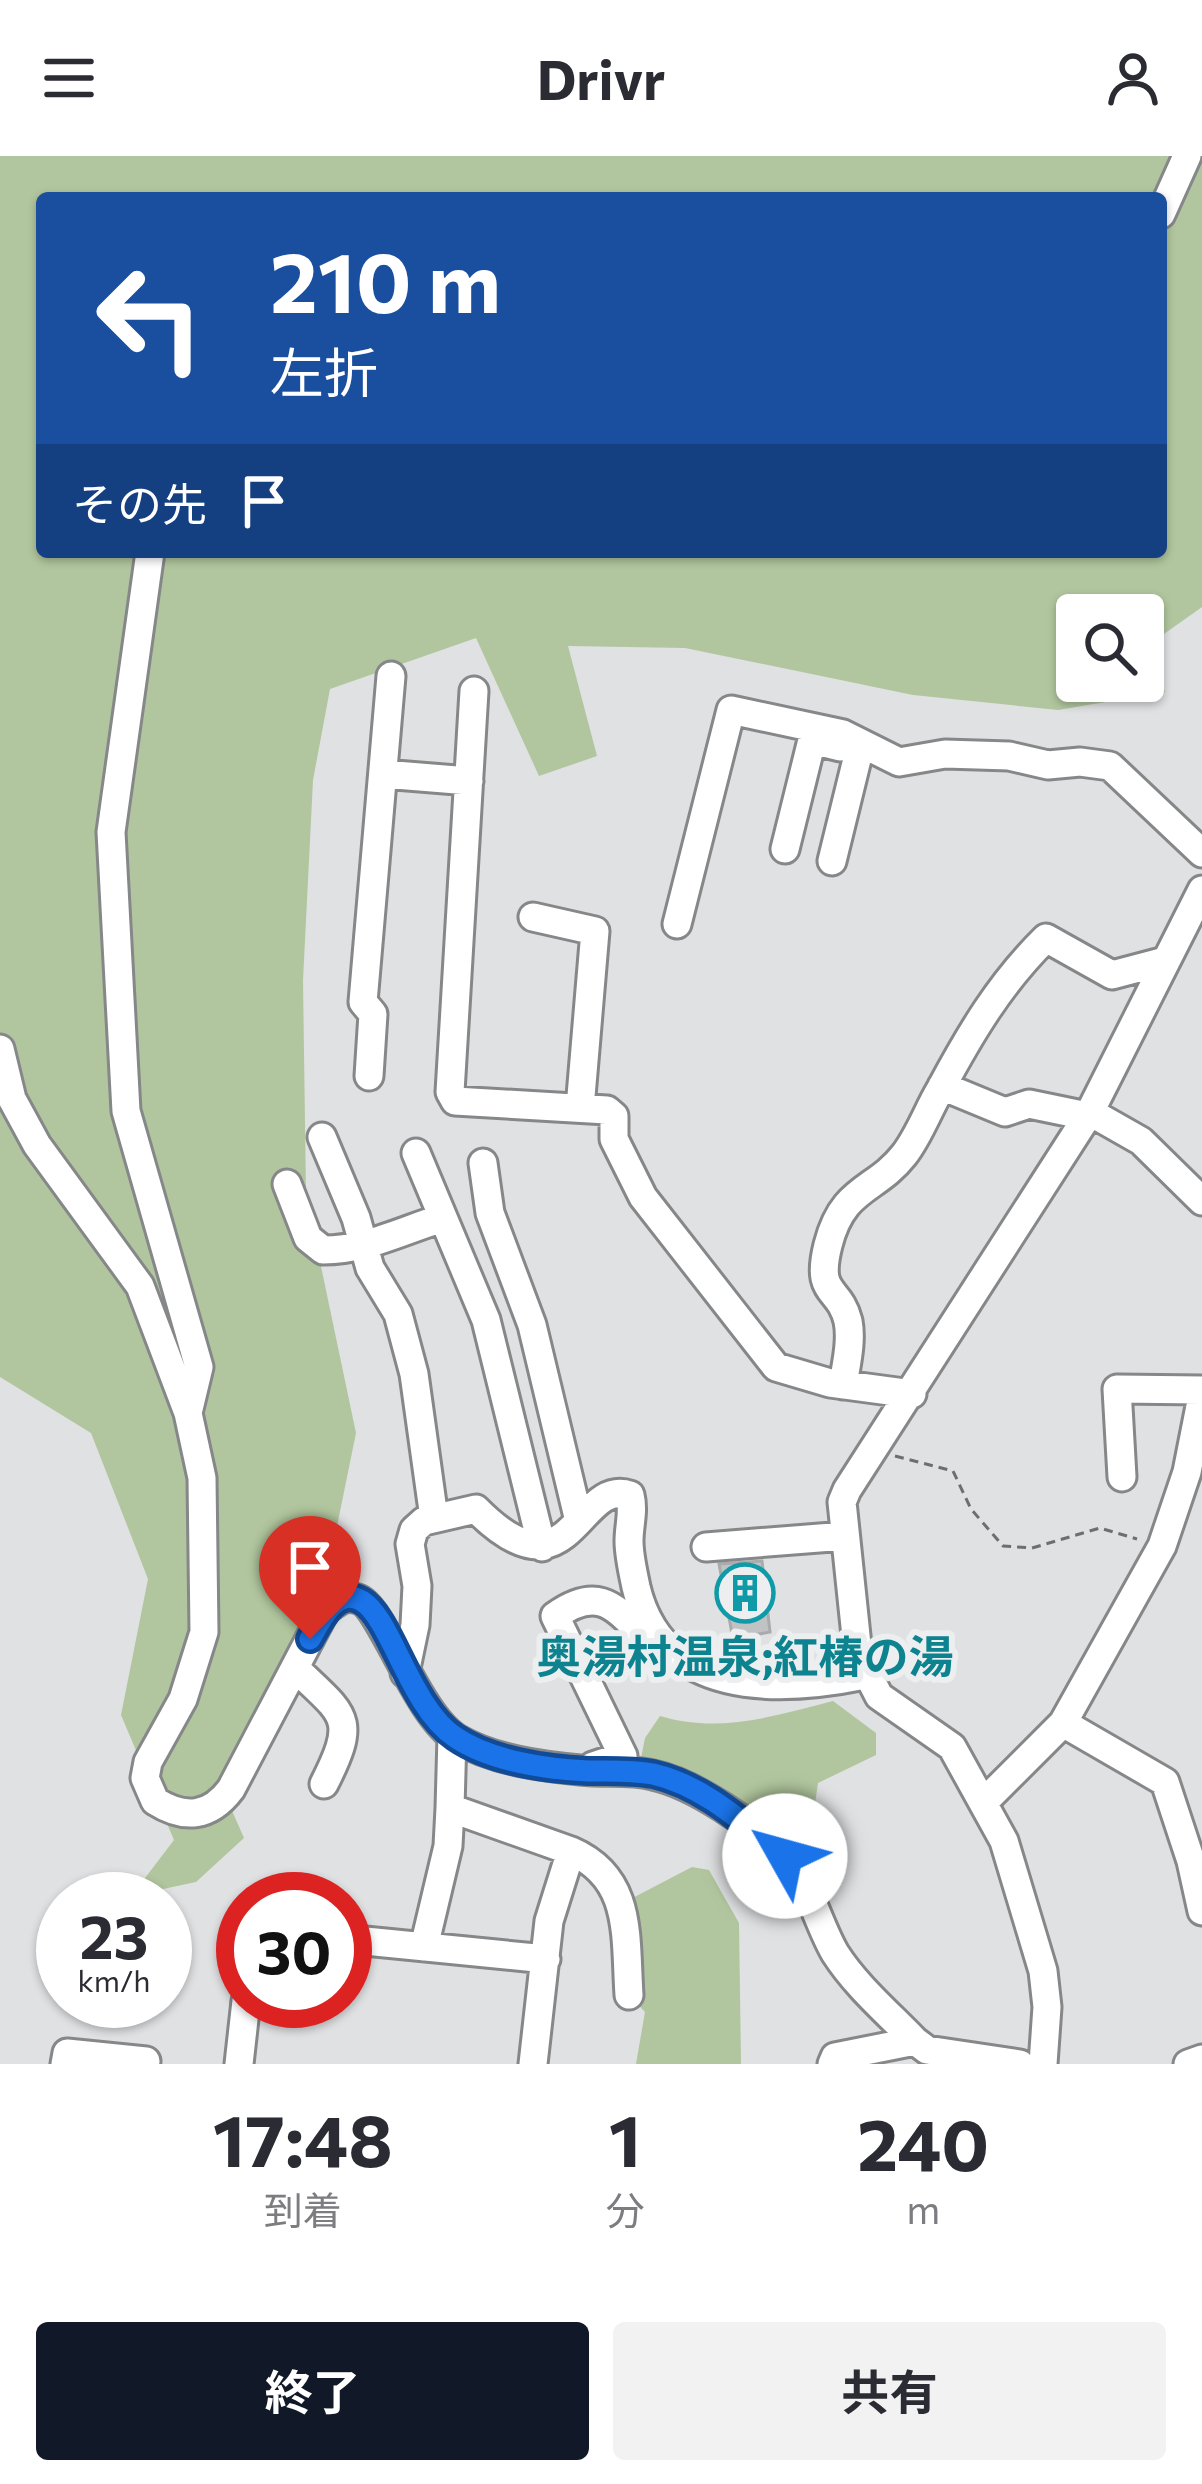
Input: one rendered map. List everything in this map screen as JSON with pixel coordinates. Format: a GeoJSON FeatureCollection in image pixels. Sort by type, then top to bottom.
{"type":"FeatureCollection","features":[{"type":"Feature","properties":{"kind":"street"},"geometry":{"type":"LineString","coordinates":[[1167,201],[1187,156]]}},
{"type":"Feature","properties":{"kind":"street"},"geometry":{"type":"LineString","coordinates":[[149,558],[119,767],[112,852],[126,1111],[199,1367],[188,1413]]}},
{"type":"Feature","properties":{"kind":"street"},"geometry":{"type":"LineString","coordinates":[[369,1076],[374,1014],[363,1002],[391,676]]}},
{"type":"Feature","properties":{"kind":"street"},"geometry":{"type":"LineString","coordinates":[[474,691],[450,1092],[455,1101],[607,1110],[614,1116],[614,1139],[643,1197],[776,1367],[843,1385],[912,1394]]}},
{"type":"Feature","properties":{"kind":"street"},"geometry":{"type":"LineString","coordinates":[[677,924],[731,710],[843,734],[872,754]]}},
{"type":"Feature","properties":{"kind":"street"},"geometry":{"type":"LineString","coordinates":[[785,848],[812,740],[899,762],[945,754],[1110,766],[1202,853]]}},
{"type":"Feature","properties":{"kind":"street"},"geometry":{"type":"LineString","coordinates":[[832,861],[872,754]]}},
{"type":"Feature","properties":{"kind":"street"},"geometry":{"type":"LineString","coordinates":[[383,774],[469,781]]}},
{"type":"Feature","properties":{"kind":"street"},"geometry":{"type":"LineString","coordinates":[[1043,2064],[1047,2007],[1043,1972],[1004,1841],[952,1748],[879,1696],[865,1675],[858,1655],[842,1502],[1088,1114],[1202,890]]}},
{"type":"Feature","properties":{"kind":"street"},"geometry":{"type":"LineString","coordinates":[[533,916],[595,931],[580,1108]]}},
{"type":"Feature","properties":{"kind":"street"},"geometry":{"type":"LineString","coordinates":[[843,1385],[848,1321],[841,1303],[829,1293],[824,1273],[838,1215],[860,1189],[903,1157],[978,1020],[1016,967],[1046,938],[1112,975],[1165,961]]}},
{"type":"Feature","properties":{"kind":"street"},"geometry":{"type":"LineString","coordinates":[[0,1049],[12,1099],[37,1145],[140,1286],[188,1413],[202,1478],[204,1631],[183,1699],[148,1762],[145,1778],[155,1802],[183,1814],[218,1808],[326,1610],[341,1598],[357,1598],[367,1604],[434,1719],[452,1736],[491,1755],[583,1771],[653,1774],[697,1790],[785,1856],[828,1939],[864,1989],[915,2041],[927,2050],[1020,2064]]}},
{"type":"Feature","properties":{"kind":"street"},"geometry":{"type":"LineString","coordinates":[[942,1086],[1005,1112],[1029,1104],[1088,1114],[1141,1141],[1202,1201]]}},
{"type":"Feature","properties":{"kind":"street"},"geometry":{"type":"LineString","coordinates":[[322,1137],[370,1268],[398,1314],[414,1374],[434,1518]]}},
{"type":"Feature","properties":{"kind":"street"},"geometry":{"type":"LineString","coordinates":[[416,1153],[486,1320],[542,1546]]}},
{"type":"Feature","properties":{"kind":"street"},"geometry":{"type":"LineString","coordinates":[[483,1163],[490,1213],[532,1325],[580,1521]]}},
{"type":"Feature","properties":{"kind":"street"},"geometry":{"type":"LineString","coordinates":[[287,1184],[308,1238],[323,1250],[364,1247],[383,1236],[443,1218]]}},
{"type":"Feature","properties":{"kind":"street"},"geometry":{"type":"LineString","coordinates":[[472,1285],[512,1274]]}},
{"type":"Feature","properties":{"kind":"street"},"geometry":{"type":"LineString","coordinates":[[985,1802],[1063,1723],[1162,1546],[1187,1472],[1202,1393],[1117,1390],[1122,1477]]}},
{"type":"Feature","properties":{"kind":"street"},"geometry":{"type":"LineString","coordinates":[[405,1673],[417,1586],[410,1544],[424,1520],[476,1509],[526,1543],[542,1546],[564,1539],[610,1494],[629,1495],[633,1505],[629,1544],[637,1592],[654,1630],[699,1673]]}},
{"type":"Feature","properties":{"kind":"street"},"geometry":{"type":"LineString","coordinates":[[706,1546],[845,1536]]}},
{"type":"Feature","properties":{"kind":"street"},"geometry":{"type":"LineString","coordinates":[[583,1771],[623,1756],[555,1616],[580,1603],[604,1601],[617,1606],[682,1668],[699,1673],[785,1688],[865,1675]]}},
{"type":"Feature","properties":{"kind":"street"},"geometry":{"type":"LineString","coordinates":[[295,1668],[338,1709],[344,1722],[342,1748],[324,1784]]}},
{"type":"Feature","properties":{"kind":"street"},"geometry":{"type":"LineString","coordinates":[[1063,1723],[1165,1782],[1202,1911]]}},
{"type":"Feature","properties":{"kind":"street"},"geometry":{"type":"LineString","coordinates":[[424,1947],[448,1846],[452,1736]]}},
{"type":"Feature","properties":{"kind":"street"},"geometry":{"type":"LineString","coordinates":[[661,1790],[700,1806],[768,1859],[786,1880],[810,1931],[828,1939]]}},
{"type":"Feature","properties":{"kind":"street"},"geometry":{"type":"LineString","coordinates":[[450,1808],[591,1860],[610,1880],[622,1904],[629,1995]]}},
{"type":"Feature","properties":{"kind":"street"},"geometry":{"type":"LineString","coordinates":[[533,2064],[557,1887],[571,1851]]}},
{"type":"Feature","properties":{"kind":"street"},"geometry":{"type":"LineString","coordinates":[[372,1942],[546,1959]]}},
{"type":"Feature","properties":{"kind":"street"},"geometry":{"type":"LineString","coordinates":[[239,2064],[243,2028]]}},
{"type":"Feature","properties":{"kind":"street"},"geometry":{"type":"LineString","coordinates":[[832,2064],[835,2057],[915,2041]]}},
{"type":"Feature","properties":{"kind":"street"},"geometry":{"type":"LineString","coordinates":[[65,2064],[68,2053],[145,2064]]}},
{"type":"Feature","properties":{"kind":"street"},"geometry":{"type":"LineString","coordinates":[[1189,2064],[1202,2059]]}},
{"type":"Feature","properties":{"kind":"path"},"geometry":{"type":"LineString","coordinates":[[873,1449],[953,1471],[971,1509],[1003,1546],[1032,1548],[1100,1528],[1162,1546]]}},
{"type":"Feature","properties":{"kind":"green space"},"geometry":{"type":"Polygon","coordinates":[[[0,156],[1202,156],[1202,607],[1164,634],[1164,594],[1056,594],[1056,702],[1106,702],[1058,710],[913,695],[685,648],[568,646],[597,756],[539,776],[476,638],[330,689],[313,780],[303,980],[306,1195],[356,1433],[326,1580],[222,1788],[244,1838],[192,1883],[192,1872],[150,1872],[174,1840],[121,1715],[148,1579],[91,1433],[0,1377],[0,156]]]}},
{"type":"Feature","properties":{"kind":"green space"},"geometry":{"type":"Polygon","coordinates":[[[833,1701],[876,1733],[876,1755],[818,1783],[811,1831],[785,1856],[638,1773],[645,1738],[660,1716],[726,1723],[833,1701]]]}},
{"type":"Feature","properties":{"kind":"green space"},"geometry":{"type":"Polygon","coordinates":[[[692,1867],[709,1870],[739,1923],[741,2064],[636,2064],[645,2012],[629,1995],[621,1904],[692,1867]]]}},
{"type":"Feature","properties":{"kind":"building","name":"奥湯村温泉;紅椿の湯"},"geometry":{"type":"Polygon","coordinates":[[[762,1561],[770,1632],[733,1639],[719,1564],[762,1561]]]}},
{"type":"Feature","properties":{"kind":"place","name":"奥湯村温泉;紅椿の湯"},"geometry":{"type":"Point","coordinates":[745,1593]}},
{"type":"Feature","properties":{"kind":"route"},"geometry":{"type":"LineString","coordinates":[[310,1639],[326,1610],[341,1598],[357,1598],[376,1618],[416,1694],[452,1736],[491,1755],[583,1771],[653,1774],[677,1782],[697,1790],[785,1856]]}}]}
